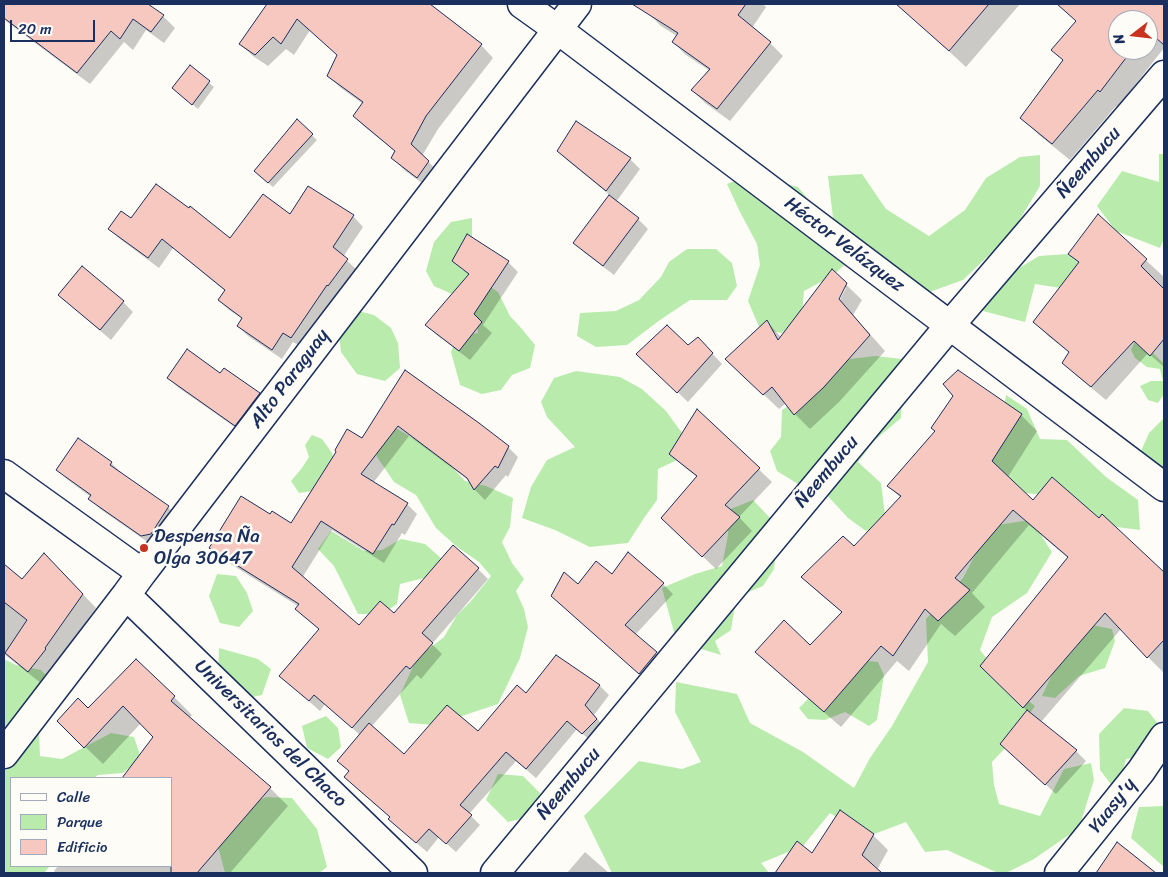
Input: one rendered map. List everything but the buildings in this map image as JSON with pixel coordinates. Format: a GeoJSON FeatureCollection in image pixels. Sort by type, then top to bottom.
{"type":"FeatureCollection","features":[{"type":"Feature","properties":{"kind":"street","name":"Héctor Velázquez"},"geometry":{"type":"LineString","coordinates":[[522,4],[1164,487]]}},
{"type":"Feature","properties":{"kind":"street","name":"Alto Paraguay"},"geometry":{"type":"LineString","coordinates":[[4,754],[577,4]]}},
{"type":"Feature","properties":{"kind":"street","name":"Ñeembucu"},"geometry":{"type":"LineString","coordinates":[[495,873],[950,325],[1164,75]]}},
{"type":"Feature","properties":{"kind":"street"},"geometry":{"type":"LineString","coordinates":[[4,474],[142,573]]}},
{"type":"Feature","properties":{"kind":"street","name":"Universitarios del Chaco"},"geometry":{"type":"LineString","coordinates":[[126,595],[413,873]]}},
{"type":"Feature","properties":{"kind":"street","name":"Yuasy'y"},"geometry":{"type":"LineString","coordinates":[[1059,873],[1141,771],[1164,737]]}},
{"type":"Feature","properties":{"kind":"green space"},"geometry":{"type":"Polygon","coordinates":[[[1159,154],[1164,154],[1164,239],[1160,248],[1116,231],[1097,206],[1122,171],[1159,182],[1159,154]]]}},
{"type":"Feature","properties":{"kind":"green space"},"geometry":{"type":"Polygon","coordinates":[[[1040,155],[1040,186],[1011,234],[963,280],[913,298],[834,226],[828,176],[862,174],[886,209],[929,236],[965,210],[986,178],[1020,157],[1040,155]]]}},
{"type":"Feature","properties":{"kind":"green space"},"geometry":{"type":"Polygon","coordinates":[[[751,175],[798,187],[827,222],[849,261],[832,276],[804,291],[802,314],[782,333],[760,329],[748,301],[760,265],[757,244],[727,184],[751,175]]]}},
{"type":"Feature","properties":{"kind":"green space"},"geometry":{"type":"Polygon","coordinates":[[[472,218],[472,239],[458,251],[461,269],[498,292],[510,316],[535,345],[530,368],[512,375],[501,390],[482,394],[460,385],[451,352],[458,336],[478,333],[476,316],[452,294],[434,286],[426,271],[434,242],[451,222],[472,218]]]}},
{"type":"Feature","properties":{"kind":"green space"},"geometry":{"type":"Polygon","coordinates":[[[687,249],[716,249],[732,263],[737,286],[727,300],[690,300],[627,345],[596,347],[577,336],[580,313],[616,311],[639,300],[661,277],[669,262],[687,249]]]}},
{"type":"Feature","properties":{"kind":"green space"},"geometry":{"type":"Polygon","coordinates":[[[1068,254],[1090,272],[1067,289],[1035,284],[1025,322],[983,311],[1001,279],[1039,256],[1068,254]]]}},
{"type":"Feature","properties":{"kind":"green space"},"geometry":{"type":"Polygon","coordinates":[[[354,310],[374,315],[391,328],[398,343],[400,368],[385,381],[357,374],[341,352],[338,325],[354,310]]]}},
{"type":"Feature","properties":{"kind":"green space"},"geometry":{"type":"Polygon","coordinates":[[[1135,341],[1144,344],[1164,364],[1164,394],[1158,403],[1148,400],[1140,386],[1151,381],[1163,381],[1160,369],[1147,367],[1135,358],[1131,350],[1135,341]]]}},
{"type":"Feature","properties":{"kind":"green space"},"geometry":{"type":"Polygon","coordinates":[[[875,356],[903,359],[901,418],[875,440],[858,462],[881,483],[886,523],[866,531],[848,518],[825,493],[798,484],[777,471],[770,451],[781,437],[782,410],[804,396],[841,360],[875,356]]]}},
{"type":"Feature","properties":{"kind":"green space"},"geometry":{"type":"Polygon","coordinates":[[[576,371],[620,377],[642,389],[666,411],[685,437],[677,460],[658,469],[657,500],[628,543],[590,547],[555,530],[522,518],[531,487],[547,460],[575,447],[547,417],[541,402],[554,378],[576,371]]]}},
{"type":"Feature","properties":{"kind":"green space"},"geometry":{"type":"Polygon","coordinates":[[[1006,395],[1027,409],[1040,439],[1067,440],[1106,477],[1138,500],[1140,530],[1086,523],[1058,496],[1014,492],[983,463],[1002,418],[1006,395]]]}},
{"type":"Feature","properties":{"kind":"green space"},"geometry":{"type":"Polygon","coordinates":[[[1164,417],[1164,474],[1149,465],[1141,451],[1149,433],[1164,417]]]}},
{"type":"Feature","properties":{"kind":"green space"},"geometry":{"type":"Polygon","coordinates":[[[394,427],[440,454],[465,481],[486,486],[513,498],[510,527],[502,542],[512,563],[524,579],[516,591],[524,609],[528,627],[520,658],[498,704],[435,725],[409,723],[400,695],[417,658],[444,637],[457,615],[491,576],[479,562],[456,546],[436,528],[416,495],[394,482],[377,457],[368,432],[394,427]]]}},
{"type":"Feature","properties":{"kind":"green space"},"geometry":{"type":"Polygon","coordinates":[[[312,435],[322,439],[332,453],[336,466],[320,490],[299,493],[291,481],[309,457],[305,445],[312,435]]]}},
{"type":"Feature","properties":{"kind":"green space"},"geometry":{"type":"Polygon","coordinates":[[[753,500],[774,522],[776,551],[774,569],[763,586],[739,596],[731,630],[715,641],[721,655],[698,648],[674,632],[662,588],[695,574],[722,566],[728,535],[728,510],[753,500]]]}},
{"type":"Feature","properties":{"kind":"green space"},"geometry":{"type":"Polygon","coordinates":[[[1031,520],[1052,552],[1027,593],[992,617],[980,650],[1004,681],[1035,706],[1009,744],[992,762],[994,785],[999,804],[1040,816],[1064,769],[1091,763],[1094,780],[1079,828],[1034,859],[1006,873],[998,873],[947,850],[925,852],[906,822],[869,836],[830,813],[803,846],[761,863],[769,873],[612,873],[584,816],[639,761],[682,769],[701,762],[675,712],[676,682],[737,694],[750,723],[803,752],[854,788],[928,662],[926,619],[963,578],[990,526],[1031,520]]]}},
{"type":"Feature","properties":{"kind":"green space"},"geometry":{"type":"Polygon","coordinates":[[[331,531],[364,551],[382,550],[401,539],[425,544],[442,559],[432,576],[400,584],[397,604],[382,614],[358,614],[334,566],[318,549],[331,531]]]}},
{"type":"Feature","properties":{"kind":"green space"},"geometry":{"type":"Polygon","coordinates":[[[217,574],[236,576],[247,593],[253,611],[239,627],[220,623],[209,596],[217,574]]]}},
{"type":"Feature","properties":{"kind":"green space"},"geometry":{"type":"Polygon","coordinates":[[[1087,624],[1112,629],[1115,641],[1105,668],[1079,676],[1055,698],[1042,696],[1054,670],[1074,650],[1087,624]]]}},
{"type":"Feature","properties":{"kind":"green space"},"geometry":{"type":"Polygon","coordinates":[[[219,648],[258,659],[271,669],[262,695],[239,700],[218,677],[219,648]]]}},
{"type":"Feature","properties":{"kind":"green space"},"geometry":{"type":"Polygon","coordinates":[[[4,659],[16,665],[41,670],[56,686],[39,732],[40,756],[62,759],[111,733],[134,737],[141,758],[123,773],[98,775],[95,777],[10,777],[10,867],[49,867],[44,873],[4,873],[4,659]]]}},
{"type":"Feature","properties":{"kind":"green space"},"geometry":{"type":"Polygon","coordinates":[[[869,661],[878,662],[884,675],[877,720],[869,726],[845,712],[825,720],[808,719],[799,708],[809,698],[854,667],[869,661]]]}},
{"type":"Feature","properties":{"kind":"green space"},"geometry":{"type":"Polygon","coordinates":[[[1124,708],[1148,711],[1159,725],[1158,755],[1126,759],[1117,792],[1100,770],[1099,734],[1124,708]]]}},
{"type":"Feature","properties":{"kind":"green space"},"geometry":{"type":"Polygon","coordinates":[[[326,716],[338,728],[341,747],[328,759],[307,748],[302,726],[326,716]]]}},
{"type":"Feature","properties":{"kind":"green space"},"geometry":{"type":"Polygon","coordinates":[[[498,774],[523,776],[540,793],[532,816],[508,822],[486,800],[498,774]]]}},
{"type":"Feature","properties":{"kind":"green space"},"geometry":{"type":"Polygon","coordinates":[[[266,797],[292,798],[317,829],[327,867],[319,873],[225,873],[217,843],[230,815],[266,797]]]}},
{"type":"Feature","properties":{"kind":"green space"},"geometry":{"type":"Polygon","coordinates":[[[1164,806],[1164,867],[1131,838],[1139,807],[1164,806]]]}},
{"type":"Feature","properties":{"kind":"place","name":"Despensa Ña Olga 30647"},"geometry":{"type":"Point","coordinates":[144,548]}}]}
